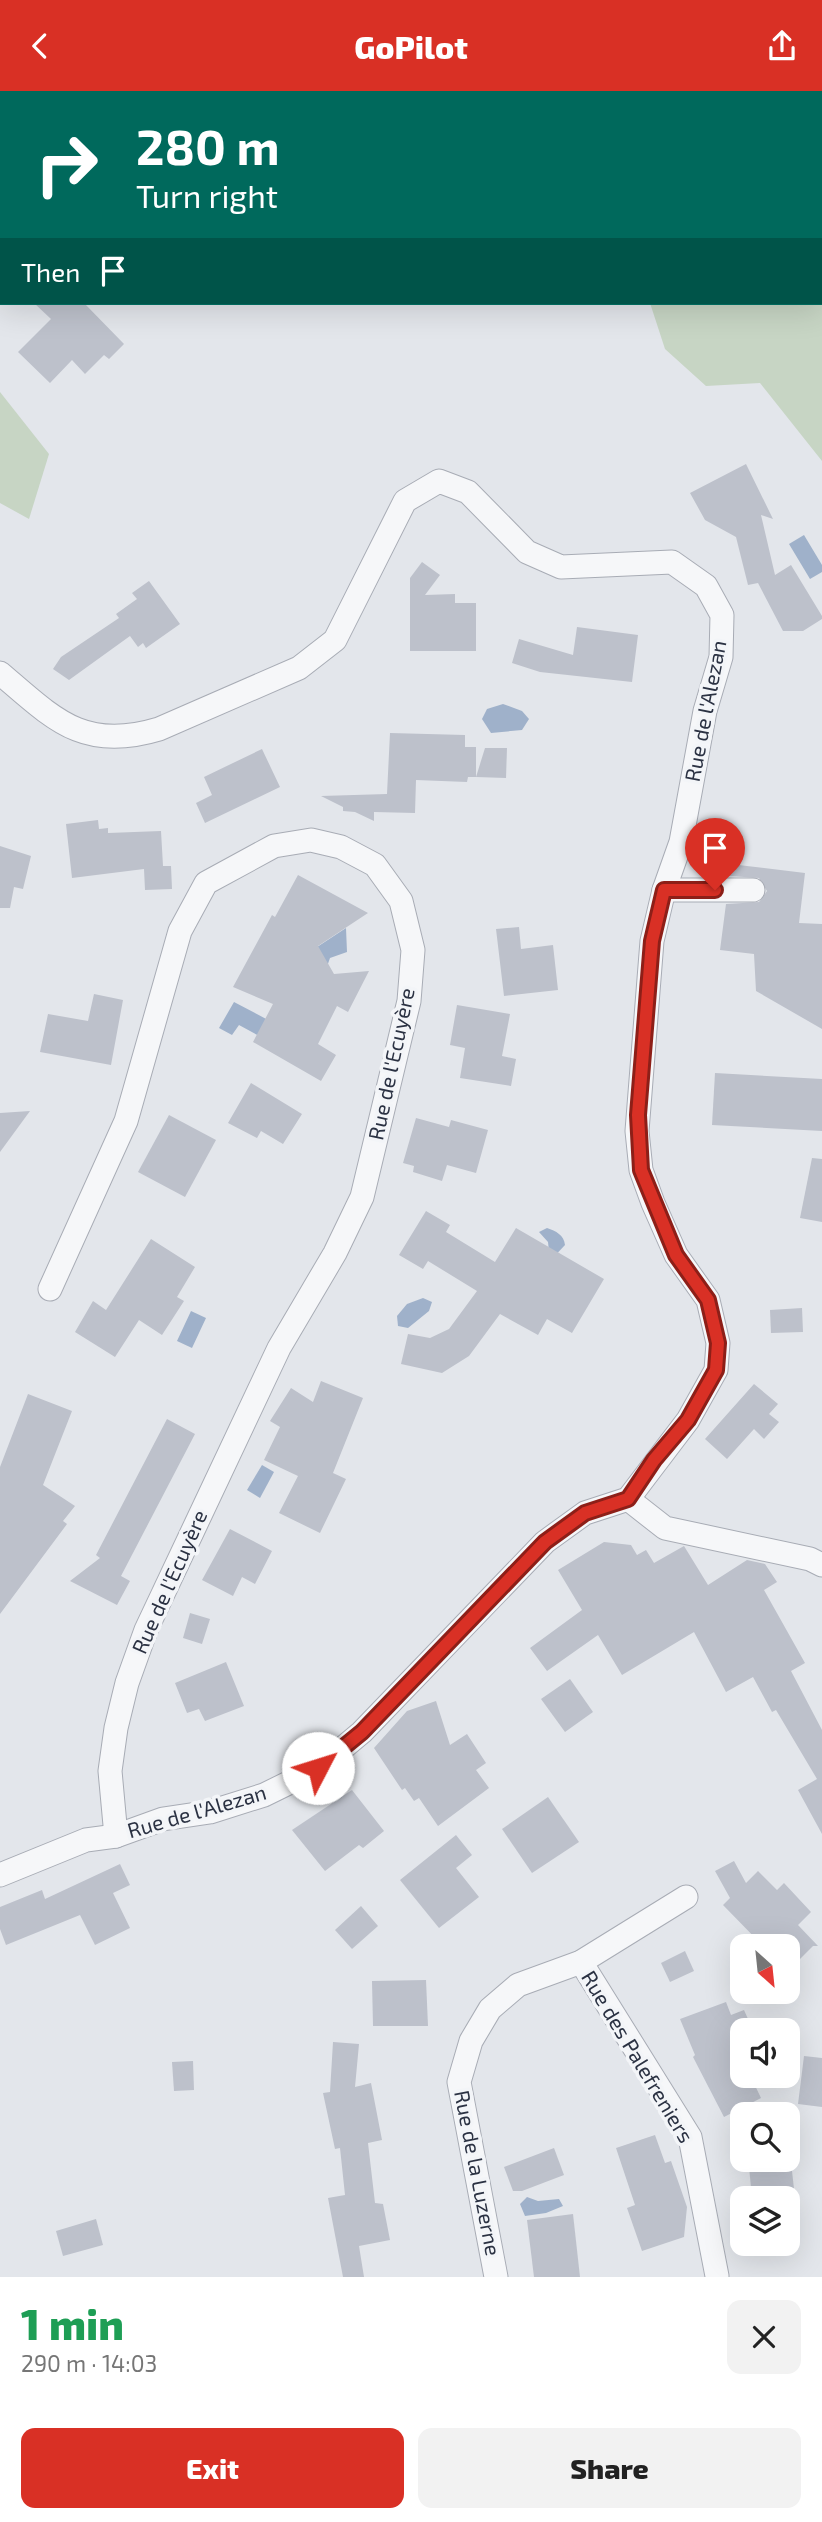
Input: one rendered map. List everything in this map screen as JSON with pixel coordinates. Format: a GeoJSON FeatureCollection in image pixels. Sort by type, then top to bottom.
{"type":"FeatureCollection","features":[{"type":"Feature","properties":{"kind":"street","name":"Rue de l'Alezan"},"geometry":{"type":"LineString","coordinates":[[0,673],[46,712],[73,730],[107,737],[135,736],[159,729],[299,668],[335,640],[405,502],[439,481],[468,492],[527,552],[561,566],[672,562],[706,586],[722,615],[721,657],[705,711],[681,842],[664,890],[652,941],[638,1115],[641,1170],[676,1255],[708,1300],[718,1343],[716,1370],[688,1420],[654,1460],[628,1499],[585,1513],[545,1542],[362,1732],[318,1768],[264,1795],[210,1812],[163,1819],[116,1836],[86,1840],[0,1875]]}},
{"type":"Feature","properties":{"kind":"street","name":"Rue de l'Ecuyère"},"geometry":{"type":"LineString","coordinates":[[50,1289],[126,1121],[180,932],[206,883],[274,846],[310,840],[341,847],[375,865],[401,901],[413,950],[409,1001],[362,1197],[335,1253],[279,1348],[146,1630],[127,1682],[116,1728],[110,1771],[116,1836]]}},
{"type":"Feature","properties":{"kind":"street"},"geometry":{"type":"LineString","coordinates":[[664,890],[753,890]]}},
{"type":"Feature","properties":{"kind":"street"},"geometry":{"type":"LineString","coordinates":[[628,1499],[665,1528],[810,1559],[822,1565]]}},
{"type":"Feature","properties":{"kind":"street","name":"Rue de la Luzerne"},"geometry":{"type":"LineString","coordinates":[[496,2277],[459,2082],[471,2041],[490,2008],[517,1985],[581,1962],[686,1897]]}},
{"type":"Feature","properties":{"kind":"street","name":"Rue des Palefreniers"},"geometry":{"type":"LineString","coordinates":[[581,1962],[690,2137],[717,2276]]}},
{"type":"Feature","properties":{"kind":"green space"},"geometry":{"type":"Polygon","coordinates":[[[651,305],[822,305],[822,461],[760,383],[706,386],[665,349],[651,305]]]}},
{"type":"Feature","properties":{"kind":"green space"},"geometry":{"type":"Polygon","coordinates":[[[0,392],[49,454],[29,519],[0,503],[0,392]]]}},
{"type":"Feature","properties":{"kind":"water"},"geometry":{"type":"Polygon","coordinates":[[[804,535],[822,565],[822,572],[810,579],[789,544],[804,535]]]}},
{"type":"Feature","properties":{"kind":"water"},"geometry":{"type":"Polygon","coordinates":[[[503,704],[522,711],[529,719],[522,730],[491,733],[482,719],[487,709],[503,704]]]}},
{"type":"Feature","properties":{"kind":"water"},"geometry":{"type":"Polygon","coordinates":[[[346,928],[347,952],[330,958],[324,975],[311,951],[346,928]]]}},
{"type":"Feature","properties":{"kind":"water"},"geometry":{"type":"Polygon","coordinates":[[[234,1002],[270,1021],[261,1037],[239,1025],[232,1035],[219,1028],[234,1002]]]}},
{"type":"Feature","properties":{"kind":"water"},"geometry":{"type":"Polygon","coordinates":[[[547,1228],[559,1234],[565,1245],[550,1261],[548,1242],[539,1232],[547,1228]]]}},
{"type":"Feature","properties":{"kind":"water"},"geometry":{"type":"Polygon","coordinates":[[[423,1298],[432,1302],[429,1311],[408,1328],[398,1326],[397,1316],[407,1304],[423,1298]]]}},
{"type":"Feature","properties":{"kind":"water"},"geometry":{"type":"Polygon","coordinates":[[[191,1311],[206,1318],[192,1348],[177,1341],[191,1311]]]}},
{"type":"Feature","properties":{"kind":"water"},"geometry":{"type":"Polygon","coordinates":[[[262,1465],[274,1472],[260,1498],[247,1490],[262,1465]]]}},
{"type":"Feature","properties":{"kind":"water"},"geometry":{"type":"Polygon","coordinates":[[[527,2197],[538,2201],[559,2199],[563,2206],[546,2213],[525,2216],[520,2204],[527,2197]]]}},
{"type":"Feature","properties":{"kind":"building"},"geometry":{"type":"Polygon","coordinates":[[[36,305],[86,305],[124,344],[109,359],[104,355],[85,374],[72,360],[50,383],[18,352],[51,319],[36,305]]]}},
{"type":"Feature","properties":{"kind":"building"},"geometry":{"type":"Polygon","coordinates":[[[746,464],[773,519],[761,515],[775,575],[791,565],[822,616],[822,619],[803,631],[783,631],[758,583],[748,585],[736,537],[705,520],[690,493],[746,464]]]}},
{"type":"Feature","properties":{"kind":"building"},"geometry":{"type":"Polygon","coordinates":[[[422,562],[440,575],[425,595],[455,594],[455,603],[476,603],[476,651],[410,651],[410,578],[422,562]]]}},
{"type":"Feature","properties":{"kind":"building"},"geometry":{"type":"Polygon","coordinates":[[[149,581],[180,624],[146,648],[143,643],[138,647],[130,636],[69,680],[53,669],[61,657],[119,618],[116,614],[137,599],[132,593],[149,581]]]}},
{"type":"Feature","properties":{"kind":"building"},"geometry":{"type":"Polygon","coordinates":[[[577,627],[638,635],[632,682],[540,672],[512,663],[519,639],[573,655],[577,627]]]}},
{"type":"Feature","properties":{"kind":"building"},"geometry":{"type":"Polygon","coordinates":[[[390,733],[465,735],[465,747],[476,747],[476,777],[468,777],[467,782],[416,780],[415,813],[374,812],[374,821],[355,812],[343,811],[343,807],[321,796],[387,794],[390,733]]]}},
{"type":"Feature","properties":{"kind":"building"},"geometry":{"type":"Polygon","coordinates":[[[485,748],[507,748],[506,778],[476,777],[485,748]]]}},
{"type":"Feature","properties":{"kind":"building"},"geometry":{"type":"Polygon","coordinates":[[[262,749],[280,787],[205,823],[196,803],[212,795],[204,777],[262,749]]]}},
{"type":"Feature","properties":{"kind":"building"},"geometry":{"type":"Polygon","coordinates":[[[98,820],[99,829],[108,828],[108,833],[161,831],[163,866],[171,866],[172,889],[145,890],[144,869],[72,878],[66,824],[98,820]]]}},
{"type":"Feature","properties":{"kind":"building"},"geometry":{"type":"Polygon","coordinates":[[[0,846],[31,856],[23,889],[14,887],[10,908],[0,908],[0,846]]]}},
{"type":"Feature","properties":{"kind":"building"},"geometry":{"type":"Polygon","coordinates":[[[730,864],[805,873],[799,923],[822,924],[822,1029],[756,991],[754,954],[720,950],[726,904],[759,902],[767,891],[759,878],[729,876],[730,864]]]}},
{"type":"Feature","properties":{"kind":"building"},"geometry":{"type":"Polygon","coordinates":[[[298,875],[368,913],[318,946],[334,974],[369,971],[348,1012],[337,1006],[318,1044],[336,1055],[321,1081],[253,1042],[273,1004],[233,987],[272,915],[275,917],[298,875]]]}},
{"type":"Feature","properties":{"kind":"building"},"geometry":{"type":"Polygon","coordinates":[[[519,927],[521,949],[553,945],[558,990],[504,996],[496,929],[519,927]]]}},
{"type":"Feature","properties":{"kind":"building"},"geometry":{"type":"Polygon","coordinates":[[[94,994],[123,1000],[111,1065],[40,1052],[48,1014],[88,1021],[94,994]]]}},
{"type":"Feature","properties":{"kind":"building"},"geometry":{"type":"Polygon","coordinates":[[[457,1005],[510,1014],[502,1056],[516,1059],[511,1086],[460,1078],[465,1048],[450,1045],[457,1005]]]}},
{"type":"Feature","properties":{"kind":"building"},"geometry":{"type":"Polygon","coordinates":[[[715,1073],[822,1079],[822,1131],[712,1125],[715,1073]]]}},
{"type":"Feature","properties":{"kind":"building"},"geometry":{"type":"Polygon","coordinates":[[[251,1083],[302,1114],[283,1144],[261,1131],[257,1138],[228,1123],[251,1083]]]}},
{"type":"Feature","properties":{"kind":"building"},"geometry":{"type":"Polygon","coordinates":[[[30,1111],[0,1152],[0,1113],[30,1111]]]}},
{"type":"Feature","properties":{"kind":"building"},"geometry":{"type":"Polygon","coordinates":[[[169,1115],[216,1140],[185,1197],[138,1172],[169,1115]]]}},
{"type":"Feature","properties":{"kind":"building"},"geometry":{"type":"Polygon","coordinates":[[[416,1118],[449,1127],[451,1120],[488,1130],[476,1173],[447,1165],[442,1181],[413,1172],[414,1166],[403,1163],[416,1118]]]}},
{"type":"Feature","properties":{"kind":"building"},"geometry":{"type":"Polygon","coordinates":[[[812,1158],[822,1159],[822,1222],[800,1218],[812,1158]]]}},
{"type":"Feature","properties":{"kind":"building"},"geometry":{"type":"Polygon","coordinates":[[[426,1211],[450,1225],[446,1232],[495,1262],[516,1228],[604,1279],[572,1333],[547,1319],[538,1335],[500,1314],[469,1356],[442,1373],[401,1364],[408,1334],[430,1338],[449,1329],[477,1291],[428,1261],[423,1269],[399,1255],[426,1211]]]}},
{"type":"Feature","properties":{"kind":"building"},"geometry":{"type":"Polygon","coordinates":[[[151,1239],[195,1267],[177,1297],[184,1301],[162,1335],[139,1320],[115,1357],[75,1332],[93,1301],[106,1310],[151,1239]]]}},
{"type":"Feature","properties":{"kind":"building"},"geometry":{"type":"Polygon","coordinates":[[[802,1308],[803,1332],[771,1333],[770,1310],[802,1308]]]}},
{"type":"Feature","properties":{"kind":"building"},"geometry":{"type":"Polygon","coordinates":[[[321,1381],[363,1398],[333,1473],[346,1479],[320,1533],[279,1513],[298,1476],[264,1460],[280,1427],[270,1421],[291,1388],[313,1402],[321,1381]]]}},
{"type":"Feature","properties":{"kind":"building"},"geometry":{"type":"Polygon","coordinates":[[[754,1384],[778,1404],[769,1414],[779,1422],[764,1439],[754,1429],[727,1459],[705,1439],[754,1384]]]}},
{"type":"Feature","properties":{"kind":"building"},"geometry":{"type":"Polygon","coordinates":[[[28,1394],[72,1411],[43,1485],[75,1506],[63,1521],[67,1524],[0,1614],[0,1467],[28,1394]]]}},
{"type":"Feature","properties":{"kind":"building"},"geometry":{"type":"Polygon","coordinates":[[[167,1419],[195,1434],[121,1576],[130,1581],[117,1605],[70,1581],[100,1558],[96,1555],[167,1419]]]}},
{"type":"Feature","properties":{"kind":"building"},"geometry":{"type":"Polygon","coordinates":[[[230,1529],[272,1551],[255,1584],[242,1577],[233,1596],[202,1580],[230,1529]]]}},
{"type":"Feature","properties":{"kind":"building"},"geometry":{"type":"Polygon","coordinates":[[[604,1542],[631,1545],[637,1555],[646,1550],[654,1563],[684,1546],[708,1585],[747,1560],[765,1564],[777,1582],[764,1590],[805,1663],[791,1671],[822,1730],[822,1834],[798,1790],[817,1779],[776,1710],[772,1712],[753,1677],[726,1692],[694,1632],[622,1675],[598,1635],[547,1671],[530,1648],[582,1610],[558,1570],[604,1542]]]}},
{"type":"Feature","properties":{"kind":"building"},"geometry":{"type":"Polygon","coordinates":[[[190,1613],[210,1619],[202,1644],[183,1638],[190,1613]]]}},
{"type":"Feature","properties":{"kind":"building"},"geometry":{"type":"Polygon","coordinates":[[[226,1662],[244,1706],[205,1721],[199,1709],[187,1713],[175,1683],[226,1662]]]}},
{"type":"Feature","properties":{"kind":"building"},"geometry":{"type":"Polygon","coordinates":[[[570,1679],[593,1712],[565,1732],[541,1699],[570,1679]]]}},
{"type":"Feature","properties":{"kind":"building"},"geometry":{"type":"Polygon","coordinates":[[[436,1701],[450,1745],[467,1734],[486,1763],[476,1770],[489,1788],[438,1826],[419,1798],[414,1801],[405,1788],[402,1790],[374,1748],[407,1711],[436,1701]]]}},
{"type":"Feature","properties":{"kind":"building"},"geometry":{"type":"Polygon","coordinates":[[[352,1790],[384,1831],[363,1848],[359,1845],[325,1871],[292,1830],[352,1790]]]}},
{"type":"Feature","properties":{"kind":"building"},"geometry":{"type":"Polygon","coordinates":[[[548,1797],[579,1842],[532,1873],[502,1829],[548,1797]]]}},
{"type":"Feature","properties":{"kind":"building"},"geometry":{"type":"Polygon","coordinates":[[[456,1835],[472,1855],[456,1868],[479,1897],[439,1928],[400,1880],[456,1835]]]}},
{"type":"Feature","properties":{"kind":"building"},"geometry":{"type":"Polygon","coordinates":[[[734,1861],[746,1883],[758,1871],[777,1890],[784,1883],[811,1912],[798,1925],[818,1946],[813,1946],[800,1959],[800,1934],[751,1934],[723,1905],[730,1898],[715,1871],[734,1861]]]}},
{"type":"Feature","properties":{"kind":"building"},"geometry":{"type":"Polygon","coordinates":[[[120,1864],[130,1885],[113,1893],[130,1928],[95,1945],[80,1915],[6,1945],[0,1929],[0,1907],[42,1890],[45,1899],[120,1864]]]}},
{"type":"Feature","properties":{"kind":"building"},"geometry":{"type":"Polygon","coordinates":[[[361,1906],[378,1926],[352,1949],[335,1930],[361,1906]]]}},
{"type":"Feature","properties":{"kind":"building"},"geometry":{"type":"Polygon","coordinates":[[[685,1951],[694,1971],[670,1982],[661,1963],[685,1951]]]}},
{"type":"Feature","properties":{"kind":"building"},"geometry":{"type":"Polygon","coordinates":[[[426,1980],[428,2026],[373,2026],[372,1981],[426,1980]]]}},
{"type":"Feature","properties":{"kind":"building"},"geometry":{"type":"Polygon","coordinates":[[[726,2002],[731,2015],[744,2010],[748,2018],[730,2018],[730,2088],[756,2088],[761,2098],[753,2102],[730,2102],[730,2114],[724,2117],[693,2057],[695,2055],[680,2019],[726,2002]]]}},
{"type":"Feature","properties":{"kind":"building"},"geometry":{"type":"Polygon","coordinates":[[[333,2042],[359,2044],[355,2087],[371,2083],[382,2140],[368,2143],[375,2203],[383,2204],[390,2240],[359,2246],[364,2277],[343,2277],[328,2198],[345,2195],[340,2148],[335,2149],[323,2093],[330,2092],[333,2042]]]}},
{"type":"Feature","properties":{"kind":"building"},"geometry":{"type":"Polygon","coordinates":[[[804,2056],[822,2058],[822,2107],[800,2104],[804,2056]]]}},
{"type":"Feature","properties":{"kind":"building"},"geometry":{"type":"Polygon","coordinates":[[[193,2061],[194,2090],[174,2091],[172,2062],[193,2061]]]}},
{"type":"Feature","properties":{"kind":"building"},"geometry":{"type":"Polygon","coordinates":[[[655,2135],[665,2163],[671,2161],[687,2207],[684,2237],[642,2251],[627,2208],[635,2205],[616,2148],[655,2135]]]}},
{"type":"Feature","properties":{"kind":"building"},"geometry":{"type":"Polygon","coordinates":[[[554,2148],[564,2175],[522,2191],[513,2191],[504,2167],[554,2148]]]}},
{"type":"Feature","properties":{"kind":"building"},"geometry":{"type":"Polygon","coordinates":[[[749,2172],[792,2172],[794,2186],[751,2186],[749,2172]]]}},
{"type":"Feature","properties":{"kind":"building"},"geometry":{"type":"Polygon","coordinates":[[[573,2214],[580,2277],[534,2277],[527,2220],[573,2214]]]}},
{"type":"Feature","properties":{"kind":"building"},"geometry":{"type":"Polygon","coordinates":[[[96,2219],[103,2245],[63,2256],[56,2231],[96,2219]]]}},
{"type":"Feature","properties":{"kind":"route"},"geometry":{"type":"LineString","coordinates":[[318,1768],[362,1732],[545,1542],[585,1513],[628,1499],[654,1460],[688,1420],[716,1370],[718,1343],[708,1300],[676,1255],[653,1203],[641,1170],[637,1131],[652,941],[664,890],[715,890]]}}]}
